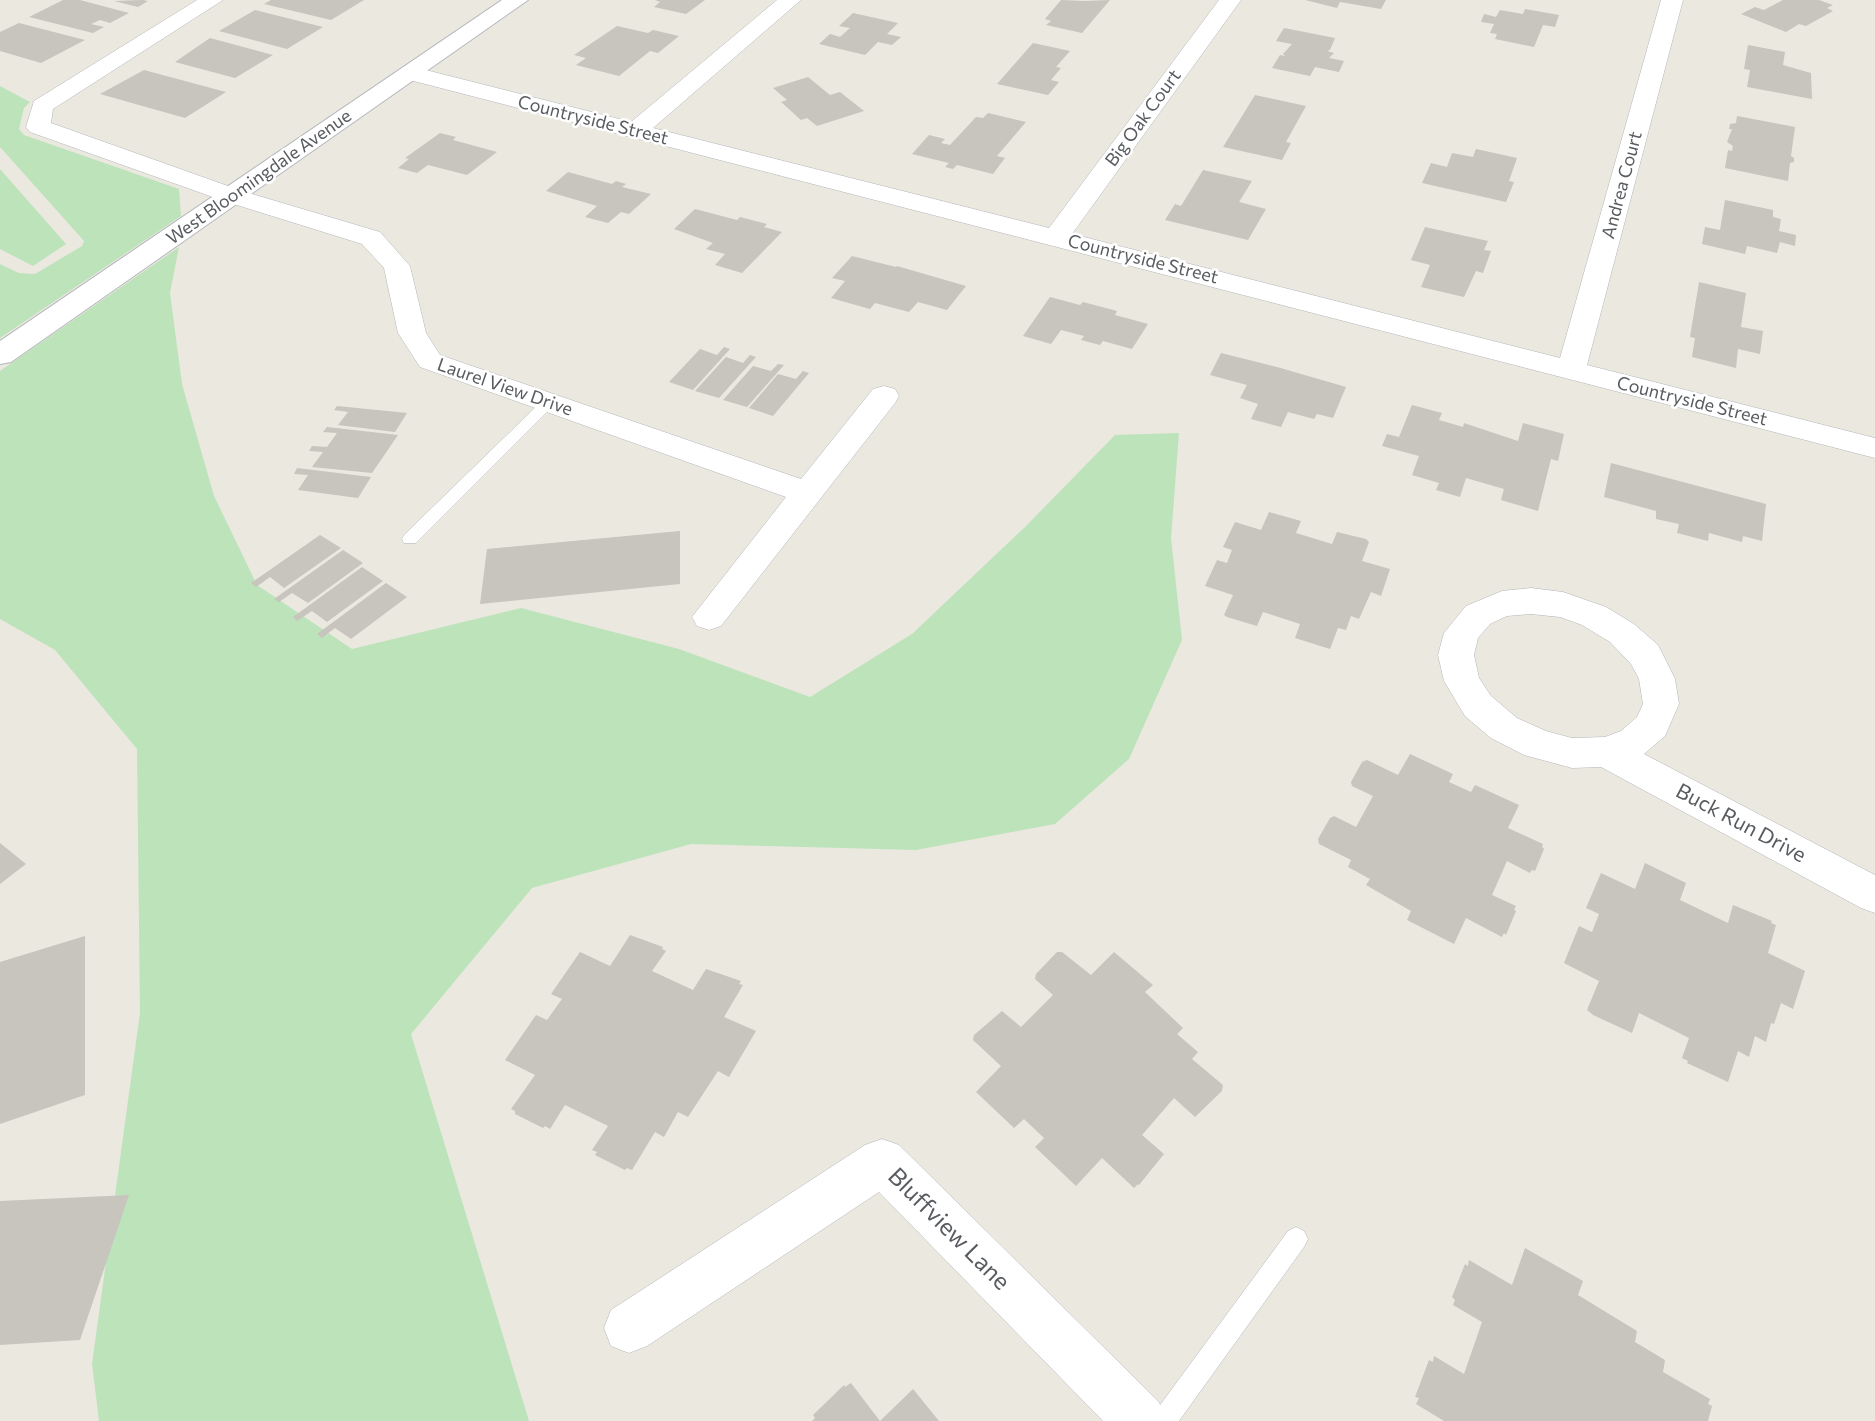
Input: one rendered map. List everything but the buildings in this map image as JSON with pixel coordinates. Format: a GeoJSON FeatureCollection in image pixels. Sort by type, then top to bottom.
{"type":"FeatureCollection","features":[{"type":"Feature","properties":{"kind":"main road","name":"West Bloomingdale Avenue"},"geometry":{"type":"LineString","coordinates":[[0,355],[517,0]]}},
{"type":"Feature","properties":{"kind":"street","name":"Laurel View Drive"},"geometry":{"type":"LineString","coordinates":[[212,0],[42,106],[38,127],[233,196],[371,238],[397,266],[412,333],[430,361],[808,493]]}},
{"type":"Feature","properties":{"kind":"street"},"geometry":{"type":"LineString","coordinates":[[635,131],[790,0]]}},
{"type":"Feature","properties":{"kind":"street","name":"Big Oak Court"},"geometry":{"type":"LineString","coordinates":[[1056,237],[1230,0]]}},
{"type":"Feature","properties":{"kind":"street","name":"Andrea Court"},"geometry":{"type":"LineString","coordinates":[[1571,369],[1672,0]]}},
{"type":"Feature","properties":{"kind":"street","name":"Countryside Street"},"geometry":{"type":"LineString","coordinates":[[410,73],[1875,448]]}},
{"type":"Feature","properties":{"kind":"street"},"geometry":{"type":"LineString","coordinates":[[709,617],[884,396]]}},
{"type":"Feature","properties":{"kind":"street","name":"Buck Run Drive"},"geometry":{"type":"LineString","coordinates":[[1606,752],[1634,742],[1653,726],[1661,704],[1657,679],[1644,655],[1622,633],[1594,616],[1563,605],[1531,601],[1502,604],[1478,615],[1462,633],[1456,655],[1462,681],[1478,706],[1504,728],[1537,744],[1572,753],[1606,752],[1875,895]]}},
{"type":"Feature","properties":{"kind":"street","name":"Bluffview Lane"},"geometry":{"type":"LineString","coordinates":[[629,1328],[882,1162],[1140,1421]]}},
{"type":"Feature","properties":{"kind":"lane"},"geometry":{"type":"LineString","coordinates":[[410,539],[549,402]]}},
{"type":"Feature","properties":{"kind":"lane"},"geometry":{"type":"LineString","coordinates":[[1164,1421],[1296,1239]]}},
{"type":"Feature","properties":{"kind":"green space"},"geometry":{"type":"Polygon","coordinates":[[[0,86],[30,102],[24,108],[19,129],[24,135],[179,189],[181,216],[0,338],[0,264],[19,273],[35,274],[82,246],[84,241],[0,147],[0,86]]]}},
{"type":"Feature","properties":{"kind":"green space"},"geometry":{"type":"Polygon","coordinates":[[[0,169],[66,244],[33,266],[0,249],[0,169]]]}},
{"type":"Feature","properties":{"kind":"green space"},"geometry":{"type":"Polygon","coordinates":[[[179,247],[170,293],[182,384],[214,496],[257,585],[352,649],[521,608],[679,649],[810,697],[912,634],[1026,526],[1115,435],[1179,433],[1171,538],[1182,640],[1129,759],[1055,824],[916,850],[691,844],[532,888],[411,1034],[529,1421],[99,1421],[92,1364],[140,1013],[137,749],[55,650],[0,619],[0,371],[179,247]]]}}]}
